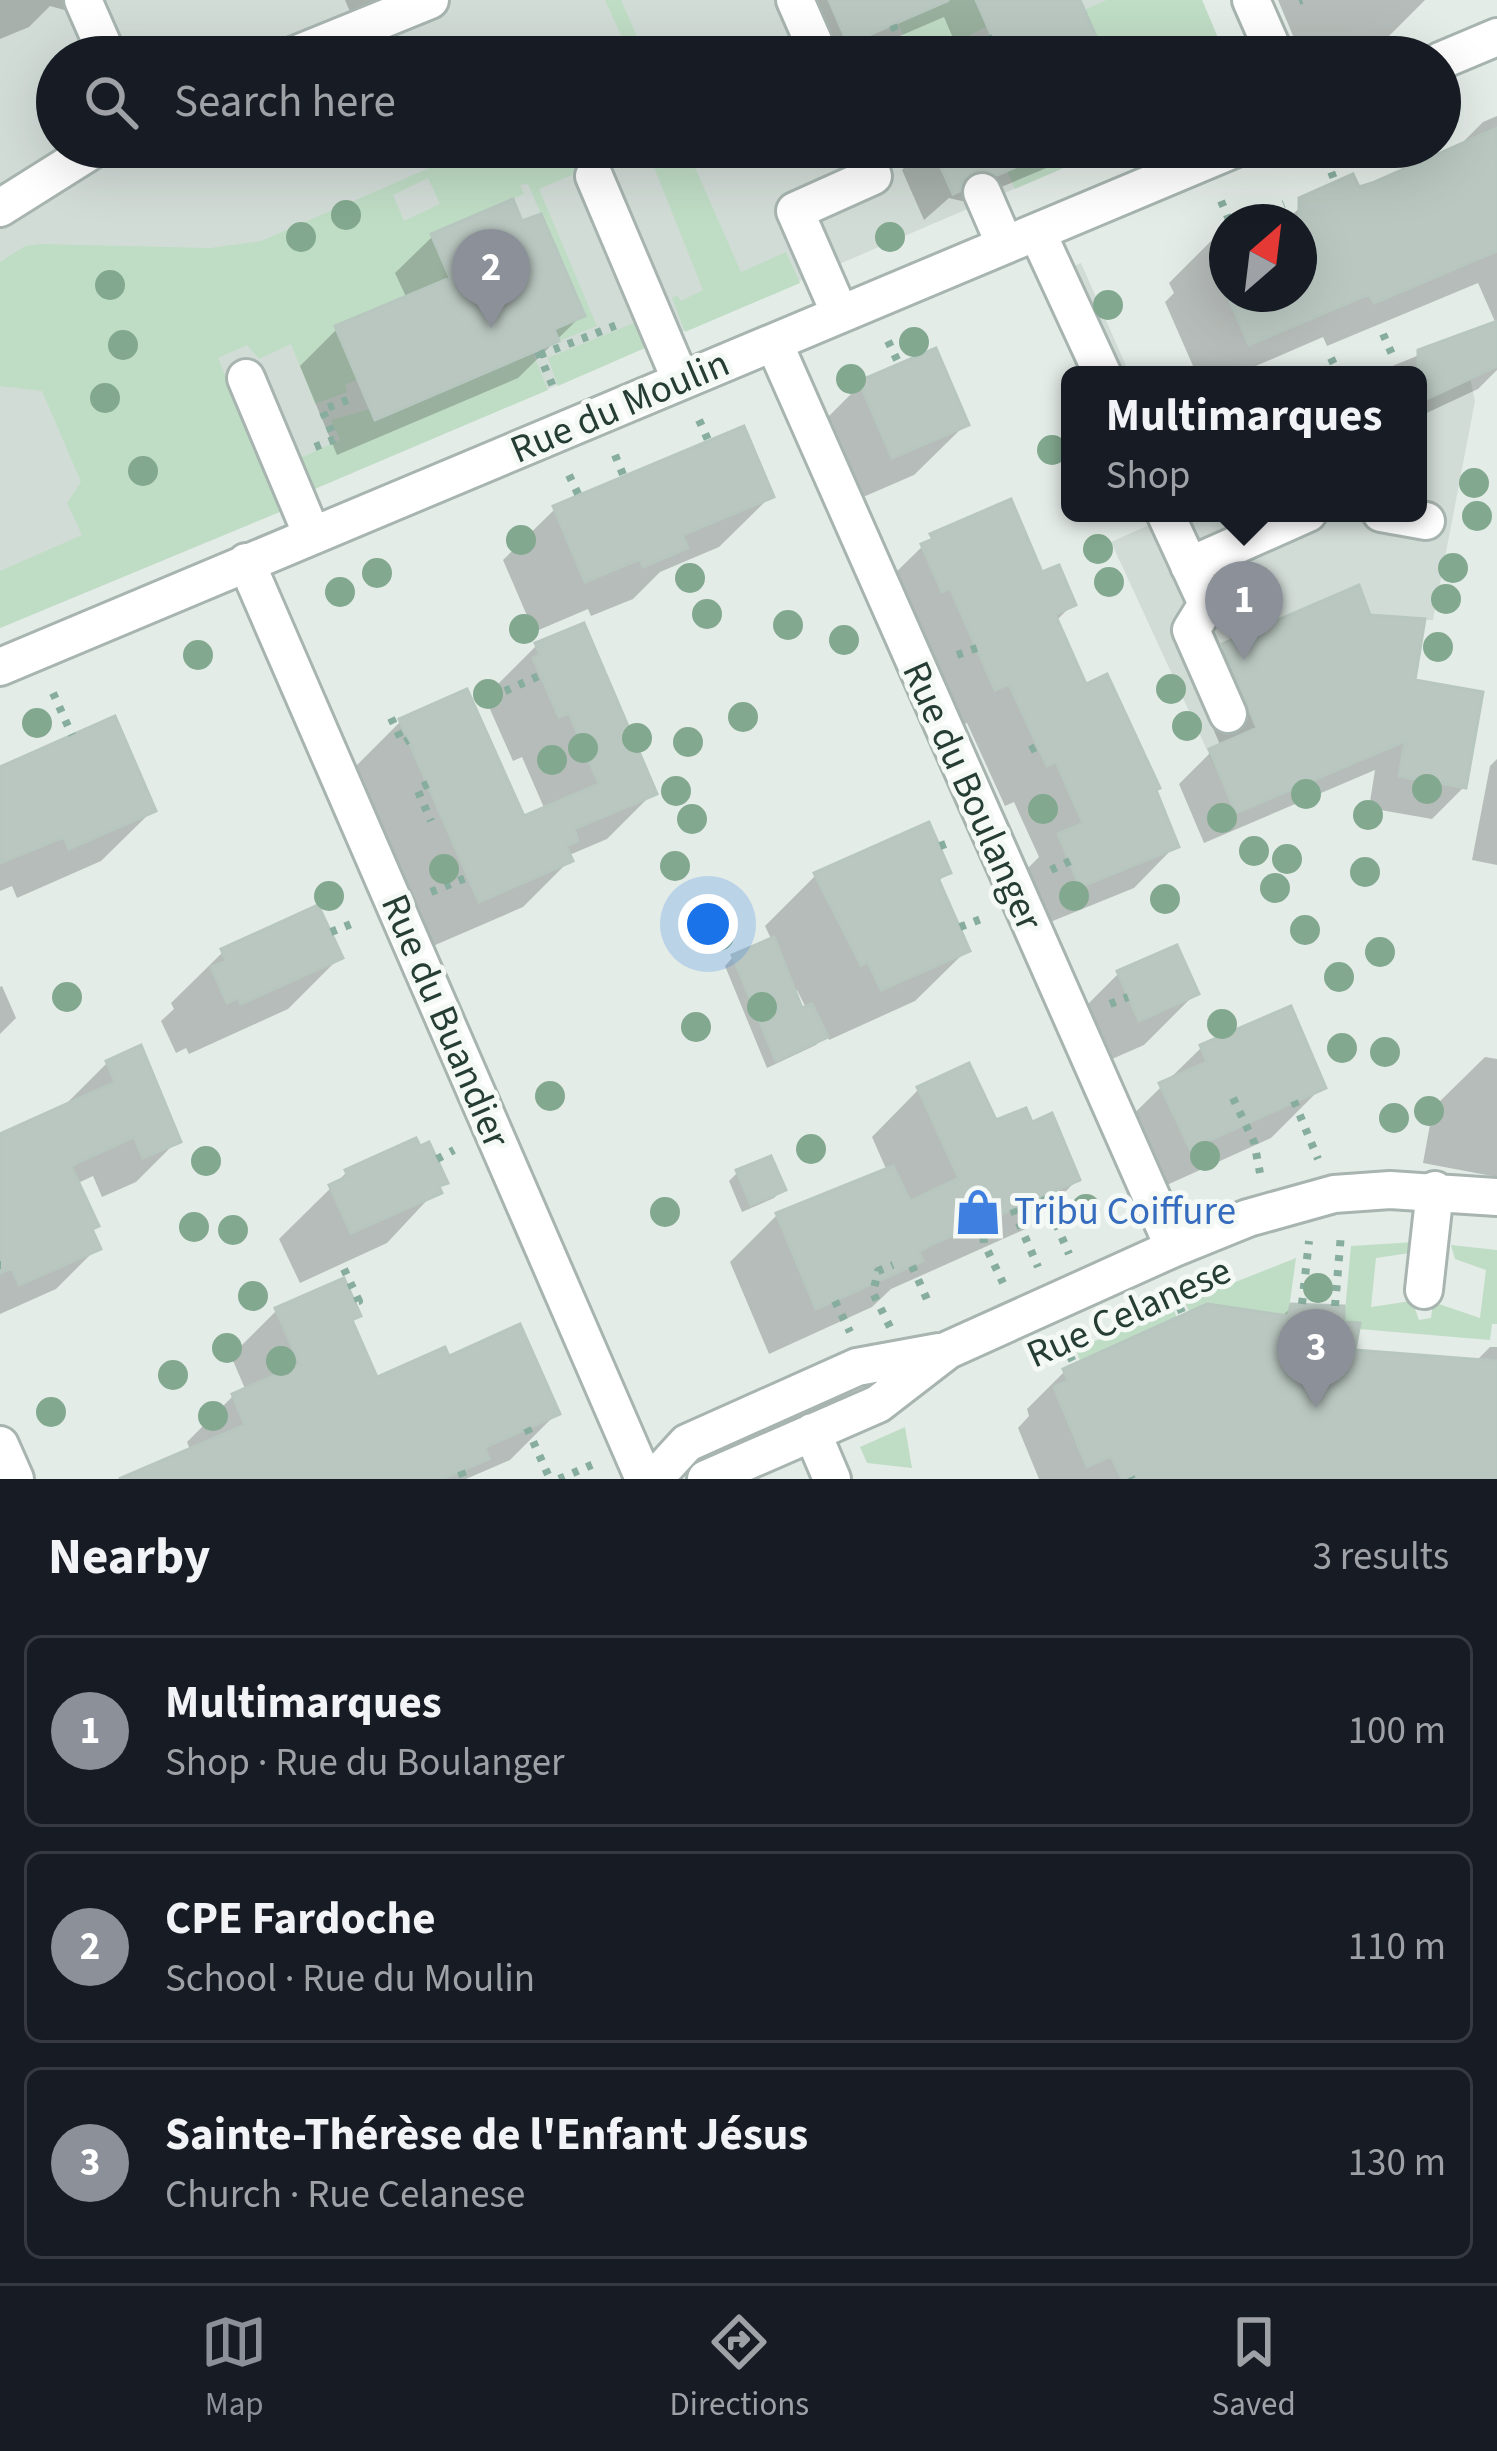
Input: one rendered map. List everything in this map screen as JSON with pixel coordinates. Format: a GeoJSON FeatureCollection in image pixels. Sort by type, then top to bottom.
{"type":"FeatureCollection","features":[{"type":"Feature","properties":{"kind":"street"},"geometry":{"type":"LineString","coordinates":[[83,0],[99,36]]}},
{"type":"Feature","properties":{"kind":"street"},"geometry":{"type":"LineString","coordinates":[[342,36],[430,0]]}},
{"type":"Feature","properties":{"kind":"street"},"geometry":{"type":"LineString","coordinates":[[795,0],[811,36]]}},
{"type":"Feature","properties":{"kind":"street"},"geometry":{"type":"LineString","coordinates":[[1251,0],[1267,36]]}},
{"type":"Feature","properties":{"kind":"street"},"geometry":{"type":"LineString","coordinates":[[1461,53],[1497,38]]}},
{"type":"Feature","properties":{"kind":"street"},"geometry":{"type":"LineString","coordinates":[[0,208],[64,168]]}},
{"type":"Feature","properties":{"kind":"street"},"geometry":{"type":"LineString","coordinates":[[840,314],[795,212],[873,176],[869,168]]}},
{"type":"Feature","properties":{"kind":"street","name":"Rue du Moulin"},"geometry":{"type":"LineString","coordinates":[[0,667],[1189,168]]}},
{"type":"Feature","properties":{"kind":"street"},"geometry":{"type":"LineString","coordinates":[[594,176],[681,381]]}},
{"type":"Feature","properties":{"kind":"street"},"geometry":{"type":"LineString","coordinates":[[982,191],[1021,239],[1098,366]]}},
{"type":"Feature","properties":{"kind":"street","name":"Rue du Boulanger"},"geometry":{"type":"LineString","coordinates":[[774,343],[1174,1248]]}},
{"type":"Feature","properties":{"kind":"street"},"geometry":{"type":"LineString","coordinates":[[246,378],[312,535]]}},
{"type":"Feature","properties":{"kind":"street"},"geometry":{"type":"LineString","coordinates":[[1170,522],[1207,604],[1191,630],[1228,714]]}},
{"type":"Feature","properties":{"kind":"street"},"geometry":{"type":"LineString","coordinates":[[1189,566],[1288,522]]}},
{"type":"Feature","properties":{"kind":"street","name":"Rue du Buandier"},"geometry":{"type":"LineString","coordinates":[[246,562],[644,1479]]}},
{"type":"Feature","properties":{"kind":"street"},"geometry":{"type":"LineString","coordinates":[[1424,1290],[1435,1190]]}},
{"type":"Feature","properties":{"kind":"street","name":"Rue Celanese"},"geometry":{"type":"LineString","coordinates":[[706,1479],[878,1404],[948,1350],[1248,1218],[1334,1194],[1435,1190],[1497,1197]]}},
{"type":"Feature","properties":{"kind":"street","name":"Rue Celanese"},"geometry":{"type":"LineString","coordinates":[[653,1479],[688,1443],[857,1367],[948,1350]]}},
{"type":"Feature","properties":{"kind":"street"},"geometry":{"type":"LineString","coordinates":[[812,1432],[832,1479]]}},
{"type":"Feature","properties":{"kind":"street"},"geometry":{"type":"LineString","coordinates":[[0,1444],[15,1479]]}},
{"type":"Feature","properties":{"kind":"path"},"geometry":{"type":"LineString","coordinates":[[893,25],[898,36]]}},
{"type":"Feature","properties":{"kind":"path"},"geometry":{"type":"LineString","coordinates":[[1329,168],[1335,182]]}},
{"type":"Feature","properties":{"kind":"path"},"geometry":{"type":"LineString","coordinates":[[555,392],[538,353],[632,319]]}},
{"type":"Feature","properties":{"kind":"path"},"geometry":{"type":"LineString","coordinates":[[1383,334],[1394,361]]}},
{"type":"Feature","properties":{"kind":"path"},"geometry":{"type":"LineString","coordinates":[[888,341],[899,364]]}},
{"type":"Feature","properties":{"kind":"path"},"geometry":{"type":"LineString","coordinates":[[1331,358],[1335,366]]}},
{"type":"Feature","properties":{"kind":"path"},"geometry":{"type":"LineString","coordinates":[[335,439],[322,410],[350,399]]}},
{"type":"Feature","properties":{"kind":"path"},"geometry":{"type":"LineString","coordinates":[[699,420],[708,440]]}},
{"type":"Feature","properties":{"kind":"path"},"geometry":{"type":"LineString","coordinates":[[615,455],[624,477]]}},
{"type":"Feature","properties":{"kind":"path"},"geometry":{"type":"LineString","coordinates":[[569,475],[579,496]]}},
{"type":"Feature","properties":{"kind":"path"},"geometry":{"type":"LineString","coordinates":[[957,656],[977,648]]}},
{"type":"Feature","properties":{"kind":"path"},"geometry":{"type":"LineString","coordinates":[[505,691],[541,675]]}},
{"type":"Feature","properties":{"kind":"path"},"geometry":{"type":"LineString","coordinates":[[53,693],[72,735]]}},
{"type":"Feature","properties":{"kind":"path"},"geometry":{"type":"LineString","coordinates":[[392,718],[403,743],[408,740]]}},
{"type":"Feature","properties":{"kind":"path"},"geometry":{"type":"LineString","coordinates":[[428,784],[418,789],[431,821]]}},
{"type":"Feature","properties":{"kind":"path"},"geometry":{"type":"LineString","coordinates":[[1052,870],[1070,861]]}},
{"type":"Feature","properties":{"kind":"path"},"geometry":{"type":"LineString","coordinates":[[431,892],[468,877]]}},
{"type":"Feature","properties":{"kind":"path"},"geometry":{"type":"LineString","coordinates":[[960,927],[981,919]]}},
{"type":"Feature","properties":{"kind":"path"},"geometry":{"type":"LineString","coordinates":[[332,932],[356,922]]}},
{"type":"Feature","properties":{"kind":"path"},"geometry":{"type":"LineString","coordinates":[[1110,1004],[1128,997]]}},
{"type":"Feature","properties":{"kind":"path"},"geometry":{"type":"LineString","coordinates":[[1233,1097],[1253,1142],[1260,1173]]}},
{"type":"Feature","properties":{"kind":"path"},"geometry":{"type":"LineString","coordinates":[[1294,1101],[1318,1159]]}},
{"type":"Feature","properties":{"kind":"path"},"geometry":{"type":"LineString","coordinates":[[436,1159],[454,1150]]}},
{"type":"Feature","properties":{"kind":"path"},"geometry":{"type":"LineString","coordinates":[[1044,1196],[1069,1254]]}},
{"type":"Feature","properties":{"kind":"path"},"geometry":{"type":"LineString","coordinates":[[1013,1209],[1038,1267]]}},
{"type":"Feature","properties":{"kind":"path"},"geometry":{"type":"LineString","coordinates":[[982,1222],[984,1243],[1003,1283]]}},
{"type":"Feature","properties":{"kind":"path"},"geometry":{"type":"LineString","coordinates":[[1302,1304],[1307,1241],[1356,1233]]}},
{"type":"Feature","properties":{"kind":"path"},"geometry":{"type":"LineString","coordinates":[[1335,1306],[1341,1234]]}},
{"type":"Feature","properties":{"kind":"path"},"geometry":{"type":"LineString","coordinates":[[893,1265],[878,1271],[873,1293],[893,1331]]}},
{"type":"Feature","properties":{"kind":"path"},"geometry":{"type":"LineString","coordinates":[[912,1266],[930,1306]]}},
{"type":"Feature","properties":{"kind":"path"},"geometry":{"type":"LineString","coordinates":[[344,1269],[359,1301],[355,1302]]}},
{"type":"Feature","properties":{"kind":"path","name":"Rue Celanese"},"geometry":{"type":"LineString","coordinates":[[1162,1298],[1191,1285]]}},
{"type":"Feature","properties":{"kind":"path"},"geometry":{"type":"LineString","coordinates":[[1174,1292],[1184,1315]]}},
{"type":"Feature","properties":{"kind":"path"},"geometry":{"type":"LineString","coordinates":[[836,1301],[853,1340]]}},
{"type":"Feature","properties":{"kind":"path","name":"Rue Celanese"},"geometry":{"type":"LineString","coordinates":[[1046,1350],[1084,1333]]}},
{"type":"Feature","properties":{"kind":"path"},"geometry":{"type":"LineString","coordinates":[[1063,1342],[1074,1364]]}},
{"type":"Feature","properties":{"kind":"path"},"geometry":{"type":"LineString","coordinates":[[527,1429],[550,1479]]}},
{"type":"Feature","properties":{"kind":"path"},"geometry":{"type":"LineString","coordinates":[[560,1479],[590,1466]]}},
{"type":"Feature","properties":{"kind":"shaded area"},"geometry":{"type":"Polygon","coordinates":[[[0,0],[1202,0],[1217,36],[36,36],[36,168],[1063,168],[280,504],[282,511],[0,628],[0,0]]]}},
{"type":"Feature","properties":{"kind":"shaded area"},"geometry":{"type":"Polygon","coordinates":[[[1081,263],[1126,366],[1078,366],[1040,281],[1081,263]]]}},
{"type":"Feature","properties":{"kind":"shaded area"},"geometry":{"type":"Polygon","coordinates":[[[1470,378],[1475,401],[1433,620],[1425,620],[1405,741],[1236,813],[1111,542],[1148,522],[1427,522],[1427,399],[1470,378]]]}},
{"type":"Feature","properties":{"kind":"green space"},"geometry":{"type":"Polygon","coordinates":[[[605,0],[621,0],[637,36],[621,36],[605,0]]]}},
{"type":"Feature","properties":{"kind":"green space"},"geometry":{"type":"Polygon","coordinates":[[[934,0],[976,0],[987,26],[969,36],[904,36],[898,23],[936,6],[934,0]]]}},
{"type":"Feature","properties":{"kind":"green space"},"geometry":{"type":"Polygon","coordinates":[[[1107,0],[1202,0],[1217,36],[1096,36],[1084,10],[1107,0]]]}},
{"type":"Feature","properties":{"kind":"green space"},"geometry":{"type":"Polygon","coordinates":[[[430,168],[576,168],[574,174],[539,189],[597,326],[559,341],[554,329],[585,316],[528,184],[520,185],[524,194],[431,234],[450,278],[336,326],[359,379],[345,385],[347,392],[315,404],[291,344],[259,359],[247,345],[218,358],[282,511],[0,628],[0,571],[82,535],[67,503],[81,482],[42,391],[0,386],[0,262],[25,246],[41,244],[210,248],[261,241],[430,168]],[[428,178],[393,195],[404,221],[440,204],[428,178]]]}},
{"type":"Feature","properties":{"kind":"green space"},"geometry":{"type":"Polygon","coordinates":[[[654,168],[695,168],[741,272],[786,252],[800,283],[685,332],[672,298],[677,295],[681,301],[703,290],[654,168]]]}},
{"type":"Feature","properties":{"kind":"green space"},"geometry":{"type":"Polygon","coordinates":[[[1014,168],[1064,168],[1015,189],[1007,171],[1014,168]]]}},
{"type":"Feature","properties":{"kind":"green space"},"geometry":{"type":"Polygon","coordinates":[[[634,323],[645,348],[558,386],[548,358],[634,323]]]}},
{"type":"Feature","properties":{"kind":"green space"},"geometry":{"type":"Polygon","coordinates":[[[533,353],[548,390],[312,490],[300,458],[340,440],[331,420],[370,409],[376,420],[533,353]]]}},
{"type":"Feature","properties":{"kind":"green space"},"geometry":{"type":"Polygon","coordinates":[[[1414,1242],[1410,1253],[1376,1258],[1371,1307],[1418,1300],[1414,1306],[1419,1320],[1431,1318],[1433,1302],[1480,1318],[1486,1270],[1455,1259],[1451,1245],[1497,1250],[1497,1324],[1492,1324],[1490,1340],[1359,1329],[1359,1323],[1344,1322],[1351,1246],[1414,1242]]]}},
{"type":"Feature","properties":{"kind":"green space"},"geometry":{"type":"Polygon","coordinates":[[[1296,1258],[1288,1316],[1207,1304],[1189,1312],[1185,1302],[1296,1258]]]}},
{"type":"Feature","properties":{"kind":"green space"},"geometry":{"type":"Polygon","coordinates":[[[1173,1308],[1177,1318],[1080,1361],[1076,1349],[1173,1308]]]}},
{"type":"Feature","properties":{"kind":"green space"},"geometry":{"type":"Polygon","coordinates":[[[905,1427],[912,1468],[867,1463],[860,1447],[905,1427]]]}},
{"type":"Feature","properties":{"kind":"building"},"geometry":{"type":"Polygon","coordinates":[[[829,0],[949,0],[866,36],[845,36],[829,0]]]}},
{"type":"Feature","properties":{"kind":"building"},"geometry":{"type":"Polygon","coordinates":[[[976,0],[1080,0],[1096,36],[992,36],[976,0]]]}},
{"type":"Feature","properties":{"kind":"building"},"geometry":{"type":"Polygon","coordinates":[[[1497,128],[1497,251],[1374,303],[1369,294],[1249,345],[1235,312],[1317,312],[1317,204],[1299,204],[1299,198],[1353,174],[1359,187],[1406,168],[1461,168],[1461,144],[1497,128]]]}},
{"type":"Feature","properties":{"kind":"building"},"geometry":{"type":"Polygon","coordinates":[[[941,168],[1013,168],[997,175],[974,171],[953,194],[941,168]]]}},
{"type":"Feature","properties":{"kind":"building"},"geometry":{"type":"Polygon","coordinates":[[[513,199],[522,221],[541,214],[585,316],[554,329],[559,341],[375,420],[335,326],[450,278],[431,234],[513,199]]]}},
{"type":"Feature","properties":{"kind":"building"},"geometry":{"type":"Polygon","coordinates":[[[1497,321],[1497,366],[1427,399],[1427,366],[1418,366],[1418,350],[1497,321]]]}},
{"type":"Feature","properties":{"kind":"building"},"geometry":{"type":"Polygon","coordinates":[[[936,348],[969,425],[892,458],[859,381],[936,348]]]}},
{"type":"Feature","properties":{"kind":"building"},"geometry":{"type":"Polygon","coordinates":[[[744,426],[774,497],[682,535],[688,548],[643,567],[640,559],[585,582],[553,506],[744,426]]]}},
{"type":"Feature","properties":{"kind":"building"},"geometry":{"type":"Polygon","coordinates":[[[1011,499],[1042,572],[1059,565],[1076,605],[1055,614],[1086,684],[1107,674],[1160,788],[1156,790],[1179,847],[1080,887],[1058,834],[1083,823],[1056,762],[1047,766],[1009,684],[995,690],[950,588],[942,592],[921,544],[933,539],[930,534],[1011,499]]]}},
{"type":"Feature","properties":{"kind":"building"},"geometry":{"type":"Polygon","coordinates":[[[1359,585],[1370,615],[1425,619],[1415,680],[1483,692],[1466,788],[1399,776],[1405,741],[1236,813],[1209,749],[1257,728],[1222,644],[1359,585]]]}},
{"type":"Feature","properties":{"kind":"building"},"geometry":{"type":"Polygon","coordinates":[[[584,623],[657,794],[574,829],[578,841],[566,846],[573,861],[479,902],[399,719],[467,689],[524,816],[599,784],[569,713],[559,717],[533,658],[540,655],[535,643],[584,623]]]}},
{"type":"Feature","properties":{"kind":"building"},"geometry":{"type":"Polygon","coordinates":[[[115,716],[156,811],[69,849],[64,837],[0,863],[0,767],[115,716]]]}},
{"type":"Feature","properties":{"kind":"building"},"geometry":{"type":"Polygon","coordinates":[[[929,822],[951,873],[938,878],[970,951],[881,990],[868,962],[861,965],[814,873],[929,822]]]}},
{"type":"Feature","properties":{"kind":"building"},"geometry":{"type":"Polygon","coordinates":[[[318,905],[343,958],[241,1004],[238,998],[227,1003],[211,967],[226,961],[221,949],[318,905]]]}},
{"type":"Feature","properties":{"kind":"building"},"geometry":{"type":"Polygon","coordinates":[[[774,937],[802,1008],[812,1004],[828,1037],[776,1061],[732,955],[774,937]]]}},
{"type":"Feature","properties":{"kind":"building"},"geometry":{"type":"Polygon","coordinates":[[[1177,945],[1199,994],[1139,1021],[1117,971],[1177,945]]]}},
{"type":"Feature","properties":{"kind":"building"},"geometry":{"type":"Polygon","coordinates":[[[1291,1006],[1326,1088],[1190,1149],[1159,1083],[1207,1062],[1200,1045],[1291,1006]]]}},
{"type":"Feature","properties":{"kind":"building"},"geometry":{"type":"Polygon","coordinates":[[[141,1045],[181,1142],[143,1158],[134,1137],[71,1166],[99,1226],[92,1229],[101,1249],[19,1285],[12,1268],[0,1273],[0,1134],[115,1082],[106,1061],[141,1045]]]}},
{"type":"Feature","properties":{"kind":"building"},"geometry":{"type":"Polygon","coordinates":[[[969,1063],[996,1120],[1026,1108],[1032,1122],[1052,1113],[1080,1180],[930,1245],[919,1252],[923,1261],[816,1309],[776,1213],[893,1166],[910,1201],[959,1178],[917,1087],[969,1063]]]}},
{"type":"Feature","properties":{"kind":"building"},"geometry":{"type":"Polygon","coordinates":[[[416,1138],[420,1146],[429,1142],[448,1183],[439,1186],[442,1193],[351,1233],[329,1185],[348,1176],[345,1170],[416,1138]]]}},
{"type":"Feature","properties":{"kind":"building"},"geometry":{"type":"Polygon","coordinates":[[[771,1156],[786,1190],[751,1205],[736,1170],[771,1156]]]}},
{"type":"Feature","properties":{"kind":"building"},"geometry":{"type":"Polygon","coordinates":[[[344,1278],[361,1316],[352,1320],[377,1377],[445,1347],[449,1356],[520,1324],[560,1414],[488,1446],[489,1459],[442,1479],[119,1479],[245,1425],[232,1394],[300,1364],[275,1308],[344,1278]]]}},
{"type":"Feature","properties":{"kind":"building"},"geometry":{"type":"Polygon","coordinates":[[[1207,1304],[1288,1316],[1291,1304],[1344,1306],[1344,1322],[1360,1323],[1355,1350],[1497,1361],[1497,1479],[1122,1479],[1111,1456],[1087,1467],[1054,1387],[1068,1381],[1063,1369],[1207,1304]]]}},
{"type":"Feature","properties":{"kind":"place","name":"CPE Fardoche"},"geometry":{"type":"Point","coordinates":[491,328]}},
{"type":"Feature","properties":{"kind":"place","name":"Multimarques"},"geometry":{"type":"Point","coordinates":[1244,660]}},
{"type":"Feature","properties":{"kind":"place","name":"Tribu Coiffure"},"geometry":{"type":"Point","coordinates":[978,1212]}},
{"type":"Feature","properties":{"kind":"place","name":"Sainte-Thérèse de l'Enfant Jésus"},"geometry":{"type":"Point","coordinates":[1316,1408]}}]}
